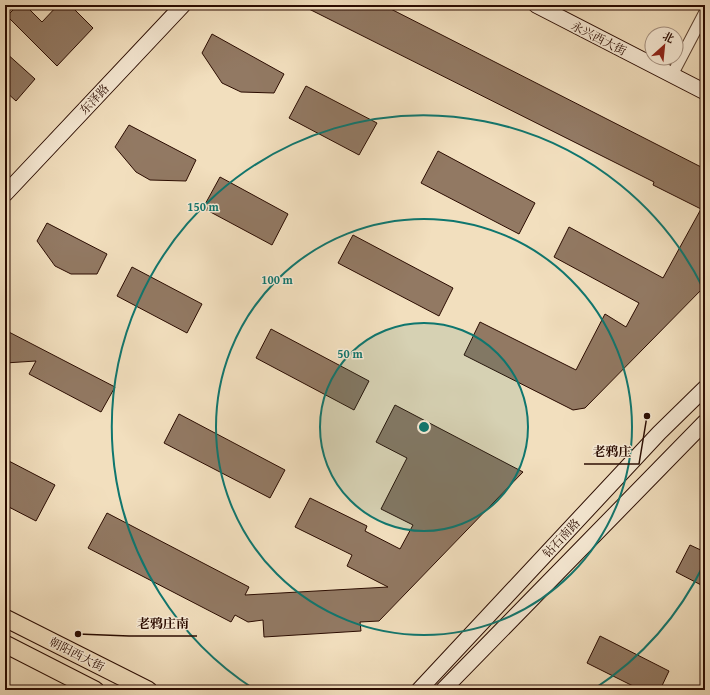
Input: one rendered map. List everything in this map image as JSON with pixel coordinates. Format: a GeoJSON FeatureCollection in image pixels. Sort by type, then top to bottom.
{"type":"FeatureCollection","features":[{"type":"Feature","properties":{"kind":"main road","name":"东泽路"},"geometry":{"type":"LineString","coordinates":[[5,194],[183,5]]}},
{"type":"Feature","properties":{"kind":"main road","name":"永兴西大街"},"geometry":{"type":"LineString","coordinates":[[536,5],[705,92]]}},
{"type":"Feature","properties":{"kind":"main road","name":"钻石南路"},"geometry":{"type":"LineString","coordinates":[[419,690],[659,433],[705,388]]}},
{"type":"Feature","properties":{"kind":"main road","name":"钻石南路"},"geometry":{"type":"LineString","coordinates":[[443,690],[705,422]]}},
{"type":"Feature","properties":{"kind":"main road","name":"朝阳西大街"},"geometry":{"type":"LineString","coordinates":[[5,618],[148,690]]}},
{"type":"Feature","properties":{"kind":"main road","name":"朝阳西大街"},"geometry":{"type":"LineString","coordinates":[[5,644],[95,690]]}},
{"type":"Feature","properties":{"kind":"street"},"geometry":{"type":"LineString","coordinates":[[672,75],[705,12]]}},
{"type":"Feature","properties":{"kind":"building"},"geometry":{"type":"Polygon","coordinates":[[[18,5],[25,5],[42,22],[58,5],[70,5],[93,28],[57,66],[7,16],[18,5]]]}},
{"type":"Feature","properties":{"kind":"building"},"geometry":{"type":"Polygon","coordinates":[[[301,5],[383,5],[705,169],[705,286],[585,408],[573,410],[464,355],[480,322],[576,370],[605,314],[626,327],[639,303],[554,257],[569,227],[663,278],[701,209],[653,185],[654,182],[301,5]]]}},
{"type":"Feature","properties":{"kind":"building"},"geometry":{"type":"Polygon","coordinates":[[[212,34],[284,74],[274,93],[241,92],[222,83],[202,53],[212,34]]]}},
{"type":"Feature","properties":{"kind":"building"},"geometry":{"type":"Polygon","coordinates":[[[5,52],[35,79],[16,101],[5,91],[5,52]]]}},
{"type":"Feature","properties":{"kind":"building"},"geometry":{"type":"Polygon","coordinates":[[[306,86],[377,123],[359,155],[289,118],[306,86]]]}},
{"type":"Feature","properties":{"kind":"building"},"geometry":{"type":"Polygon","coordinates":[[[129,125],[196,160],[186,181],[150,180],[136,172],[115,147],[129,125]]]}},
{"type":"Feature","properties":{"kind":"building"},"geometry":{"type":"Polygon","coordinates":[[[438,151],[535,203],[519,234],[421,183],[438,151]]]}},
{"type":"Feature","properties":{"kind":"building"},"geometry":{"type":"Polygon","coordinates":[[[220,177],[288,214],[272,245],[203,208],[220,177]]]}},
{"type":"Feature","properties":{"kind":"building"},"geometry":{"type":"Polygon","coordinates":[[[47,223],[107,254],[97,274],[71,274],[55,266],[37,241],[47,223]]]}},
{"type":"Feature","properties":{"kind":"building"},"geometry":{"type":"Polygon","coordinates":[[[353,235],[453,288],[439,316],[338,263],[353,235]]]}},
{"type":"Feature","properties":{"kind":"building"},"geometry":{"type":"Polygon","coordinates":[[[132,267],[202,304],[187,333],[117,296],[132,267]]]}},
{"type":"Feature","properties":{"kind":"building"},"geometry":{"type":"Polygon","coordinates":[[[271,329],[369,381],[354,410],[256,358],[271,329]]]}},
{"type":"Feature","properties":{"kind":"building"},"geometry":{"type":"Polygon","coordinates":[[[5,330],[115,387],[101,412],[29,374],[36,361],[5,363],[5,330]]]}},
{"type":"Feature","properties":{"kind":"building"},"geometry":{"type":"Polygon","coordinates":[[[395,405],[523,472],[379,621],[360,622],[361,631],[264,637],[263,620],[248,622],[235,615],[231,622],[88,548],[107,513],[249,587],[245,595],[388,587],[347,566],[352,555],[295,527],[310,498],[367,526],[365,531],[400,549],[413,525],[381,509],[407,458],[376,442],[395,405]]]}},
{"type":"Feature","properties":{"kind":"building"},"geometry":{"type":"Polygon","coordinates":[[[179,414],[285,470],[270,498],[164,443],[179,414]]]}},
{"type":"Feature","properties":{"kind":"building"},"geometry":{"type":"Polygon","coordinates":[[[5,459],[55,485],[36,521],[5,505],[5,459]]]}},
{"type":"Feature","properties":{"kind":"building"},"geometry":{"type":"Polygon","coordinates":[[[690,545],[705,552],[705,587],[676,572],[690,545]]]}},
{"type":"Feature","properties":{"kind":"building"},"geometry":{"type":"Polygon","coordinates":[[[600,636],[669,671],[660,690],[641,690],[587,663],[600,636]]]}},
{"type":"Feature","properties":{"kind":"place","name":"老鸦庄"},"geometry":{"type":"Point","coordinates":[647,416]}},
{"type":"Feature","properties":{"kind":"place","name":"老鸦庄南"},"geometry":{"type":"Point","coordinates":[78,634]}}]}
